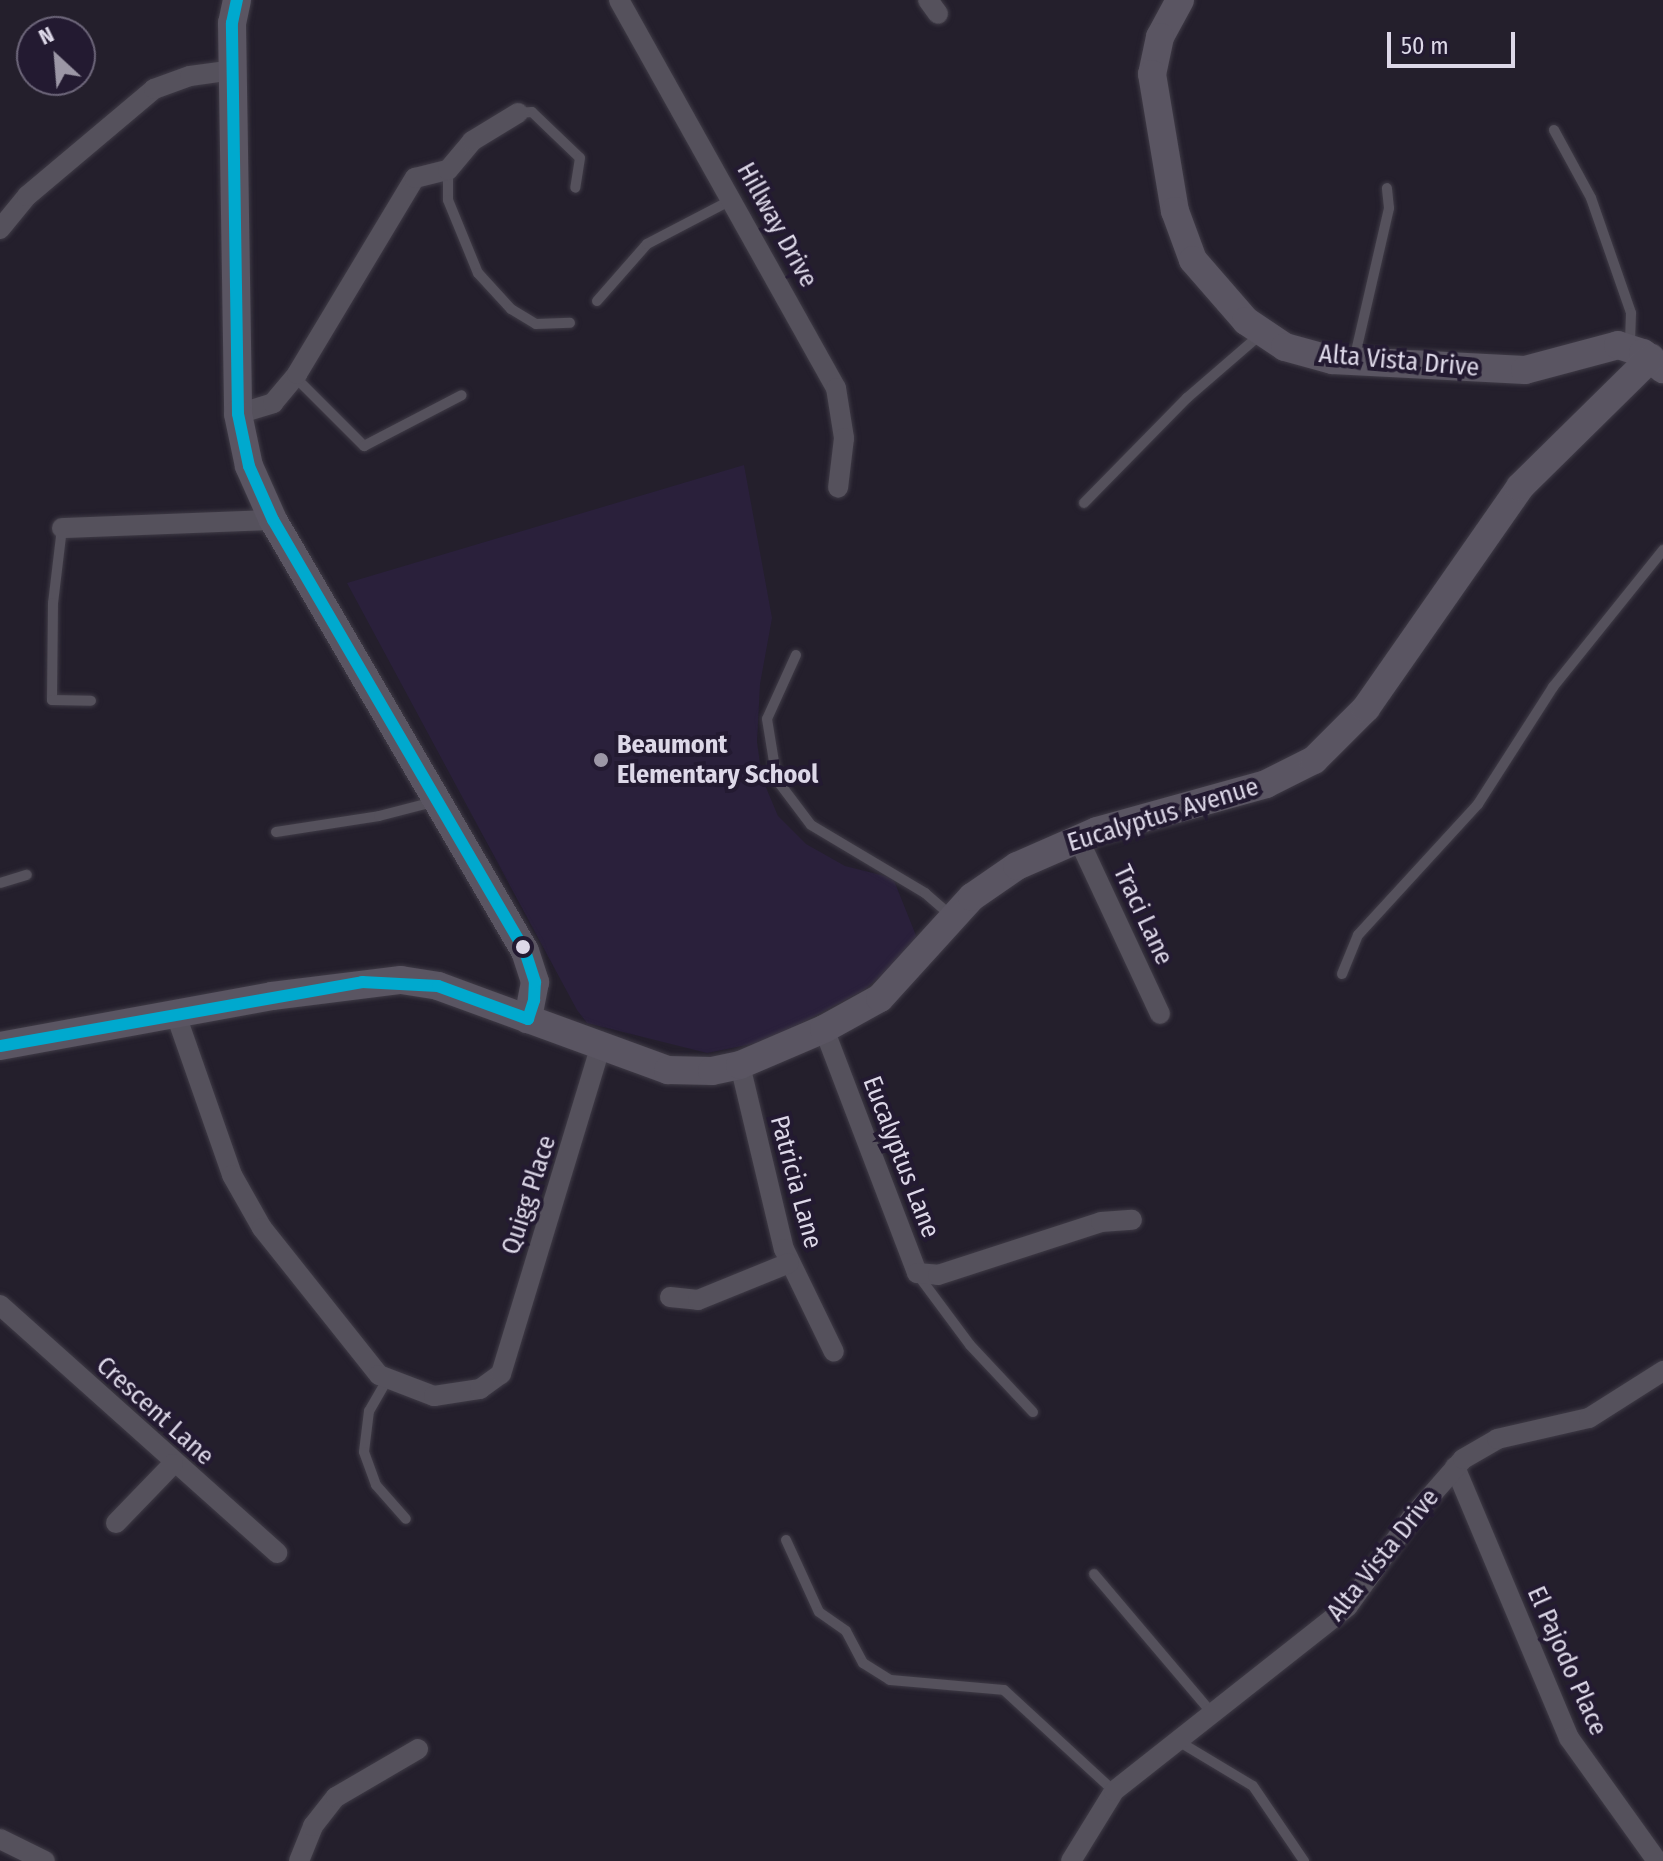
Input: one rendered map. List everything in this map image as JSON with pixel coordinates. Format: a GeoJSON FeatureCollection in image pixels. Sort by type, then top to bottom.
{"type":"FeatureCollection","features":[{"type":"Feature","properties":{"kind":"main road"},"geometry":{"type":"LineString","coordinates":[[237,0],[233,70],[238,414],[249,466],[273,520],[525,951],[535,982],[528,1019]]}},
{"type":"Feature","properties":{"kind":"main road","name":"Alta Vista Drive"},"geometry":{"type":"LineString","coordinates":[[1180,0],[1160,37],[1152,74],[1177,223],[1207,282],[1263,333],[1285,347],[1354,362],[1525,370],[1605,347],[1652,355]]}},
{"type":"Feature","properties":{"kind":"main road","name":"Eucalyptus Avenue"},"geometry":{"type":"LineString","coordinates":[[0,1046],[175,1012],[401,980],[438,986],[668,1070],[712,1071],[740,1065],[824,1029],[889,990],[954,918],[1006,872],[1078,838],[1266,784],[1332,745],[1366,708],[1520,487],[1652,355]]}},
{"type":"Feature","properties":{"kind":"street","name":"Hillway Drive"},"geometry":{"type":"LineString","coordinates":[[619,0],[734,199],[836,388],[844,438],[838,488]]}},
{"type":"Feature","properties":{"kind":"street"},"geometry":{"type":"LineString","coordinates":[[0,229],[27,196],[154,89],[190,76],[233,70]]}},
{"type":"Feature","properties":{"kind":"street"},"geometry":{"type":"LineString","coordinates":[[238,414],[273,403],[295,377],[415,178],[448,170],[472,141],[518,113]]}},
{"type":"Feature","properties":{"kind":"street"},"geometry":{"type":"LineString","coordinates":[[62,528],[273,520]]}},
{"type":"Feature","properties":{"kind":"street","name":"Traci Lane"},"geometry":{"type":"LineString","coordinates":[[1078,838],[1160,1014]]}},
{"type":"Feature","properties":{"kind":"street"},"geometry":{"type":"LineString","coordinates":[[175,1012],[232,1175],[262,1228],[387,1380]]}},
{"type":"Feature","properties":{"kind":"street","name":"Eucalyptus Lane"},"geometry":{"type":"LineString","coordinates":[[824,1029],[917,1273],[938,1275],[1101,1222],[1132,1220]]}},
{"type":"Feature","properties":{"kind":"street","name":"Quigg Place"},"geometry":{"type":"LineString","coordinates":[[387,1380],[446,1396],[491,1384],[504,1361],[601,1045]]}},
{"type":"Feature","properties":{"kind":"street","name":"Patricia Lane"},"geometry":{"type":"LineString","coordinates":[[740,1065],[789,1263],[834,1352]]}},
{"type":"Feature","properties":{"kind":"street"},"geometry":{"type":"LineString","coordinates":[[670,1297],[698,1300],[789,1263]]}},
{"type":"Feature","properties":{"kind":"street","name":"Crescent Lane"},"geometry":{"type":"LineString","coordinates":[[0,1305],[173,1464],[277,1553]]}},
{"type":"Feature","properties":{"kind":"street","name":"Alta Vista Drive"},"geometry":{"type":"LineString","coordinates":[[1073,1860],[1114,1791],[1348,1606],[1455,1467],[1497,1439],[1599,1413],[1663,1371]]}},
{"type":"Feature","properties":{"kind":"street"},"geometry":{"type":"LineString","coordinates":[[116,1523],[173,1464]]}},
{"type":"Feature","properties":{"kind":"street","name":"El Pajodo Place"},"geometry":{"type":"LineString","coordinates":[[1455,1467],[1569,1738],[1657,1861]]}},
{"type":"Feature","properties":{"kind":"street"},"geometry":{"type":"LineString","coordinates":[[299,1861],[313,1826],[336,1797],[418,1749]]}},
{"type":"Feature","properties":{"kind":"street"},"geometry":{"type":"LineString","coordinates":[[0,1839],[45,1861]]}},
{"type":"Feature","properties":{"kind":"lane"},"geometry":{"type":"LineString","coordinates":[[518,113],[532,112],[580,158],[575,188]]}},
{"type":"Feature","properties":{"kind":"lane"},"geometry":{"type":"LineString","coordinates":[[1554,130],[1591,198],[1631,313],[1652,355]]}},
{"type":"Feature","properties":{"kind":"lane"},"geometry":{"type":"LineString","coordinates":[[448,170],[448,200],[478,273],[511,309],[536,324],[570,323]]}},
{"type":"Feature","properties":{"kind":"lane"},"geometry":{"type":"LineString","coordinates":[[1354,362],[1389,208],[1387,188]]}},
{"type":"Feature","properties":{"kind":"lane"},"geometry":{"type":"LineString","coordinates":[[597,301],[647,244],[734,199]]}},
{"type":"Feature","properties":{"kind":"lane"},"geometry":{"type":"LineString","coordinates":[[1084,503],[1187,398],[1263,333]]}},
{"type":"Feature","properties":{"kind":"lane"},"geometry":{"type":"LineString","coordinates":[[295,377],[364,446],[462,395]]}},
{"type":"Feature","properties":{"kind":"lane"},"geometry":{"type":"LineString","coordinates":[[62,528],[53,603],[52,700],[91,701]]}},
{"type":"Feature","properties":{"kind":"lane"},"geometry":{"type":"LineString","coordinates":[[1342,974],[1358,935],[1478,804],[1553,687],[1663,550]]}},
{"type":"Feature","properties":{"kind":"lane"},"geometry":{"type":"LineString","coordinates":[[796,655],[767,719],[770,763],[781,787],[811,825],[925,893],[954,918]]}},
{"type":"Feature","properties":{"kind":"lane"},"geometry":{"type":"LineString","coordinates":[[276,832],[379,816],[439,800]]}},
{"type":"Feature","properties":{"kind":"lane"},"geometry":{"type":"LineString","coordinates":[[0,883],[27,875]]}},
{"type":"Feature","properties":{"kind":"lane"},"geometry":{"type":"LineString","coordinates":[[917,1273],[970,1345],[1033,1412]]}},
{"type":"Feature","properties":{"kind":"lane"},"geometry":{"type":"LineString","coordinates":[[387,1380],[371,1406],[364,1452],[376,1485],[406,1519]]}},
{"type":"Feature","properties":{"kind":"lane"},"geometry":{"type":"LineString","coordinates":[[786,1540],[819,1612],[846,1631],[863,1663],[890,1680],[1004,1690],[1114,1791]]}},
{"type":"Feature","properties":{"kind":"lane"},"geometry":{"type":"LineString","coordinates":[[1094,1574],[1212,1713]]}},
{"type":"Feature","properties":{"kind":"lane"},"geometry":{"type":"LineString","coordinates":[[1176,1740],[1253,1786],[1304,1861]]}},
{"type":"Feature","properties":{"kind":"shaded area","name":"Beaumont Elementary School"},"geometry":{"type":"Polygon","coordinates":[[[744,465],[772,618],[760,684],[757,742],[762,778],[778,816],[806,844],[845,866],[893,878],[919,943],[864,990],[767,1041],[707,1053],[587,1023],[577,1010],[347,583],[744,465]]]}},
{"type":"Feature","properties":{"kind":"transit line"},"geometry":{"type":"LineString","coordinates":[[0,1046],[362,982],[438,986],[528,1019],[534,1000],[535,982],[525,951],[273,520],[249,466],[238,414],[232,23],[237,0]]}},
{"type":"Feature","properties":{"kind":"place","name":"Beaumont Elementary School"},"geometry":{"type":"Point","coordinates":[601,760]}}]}
